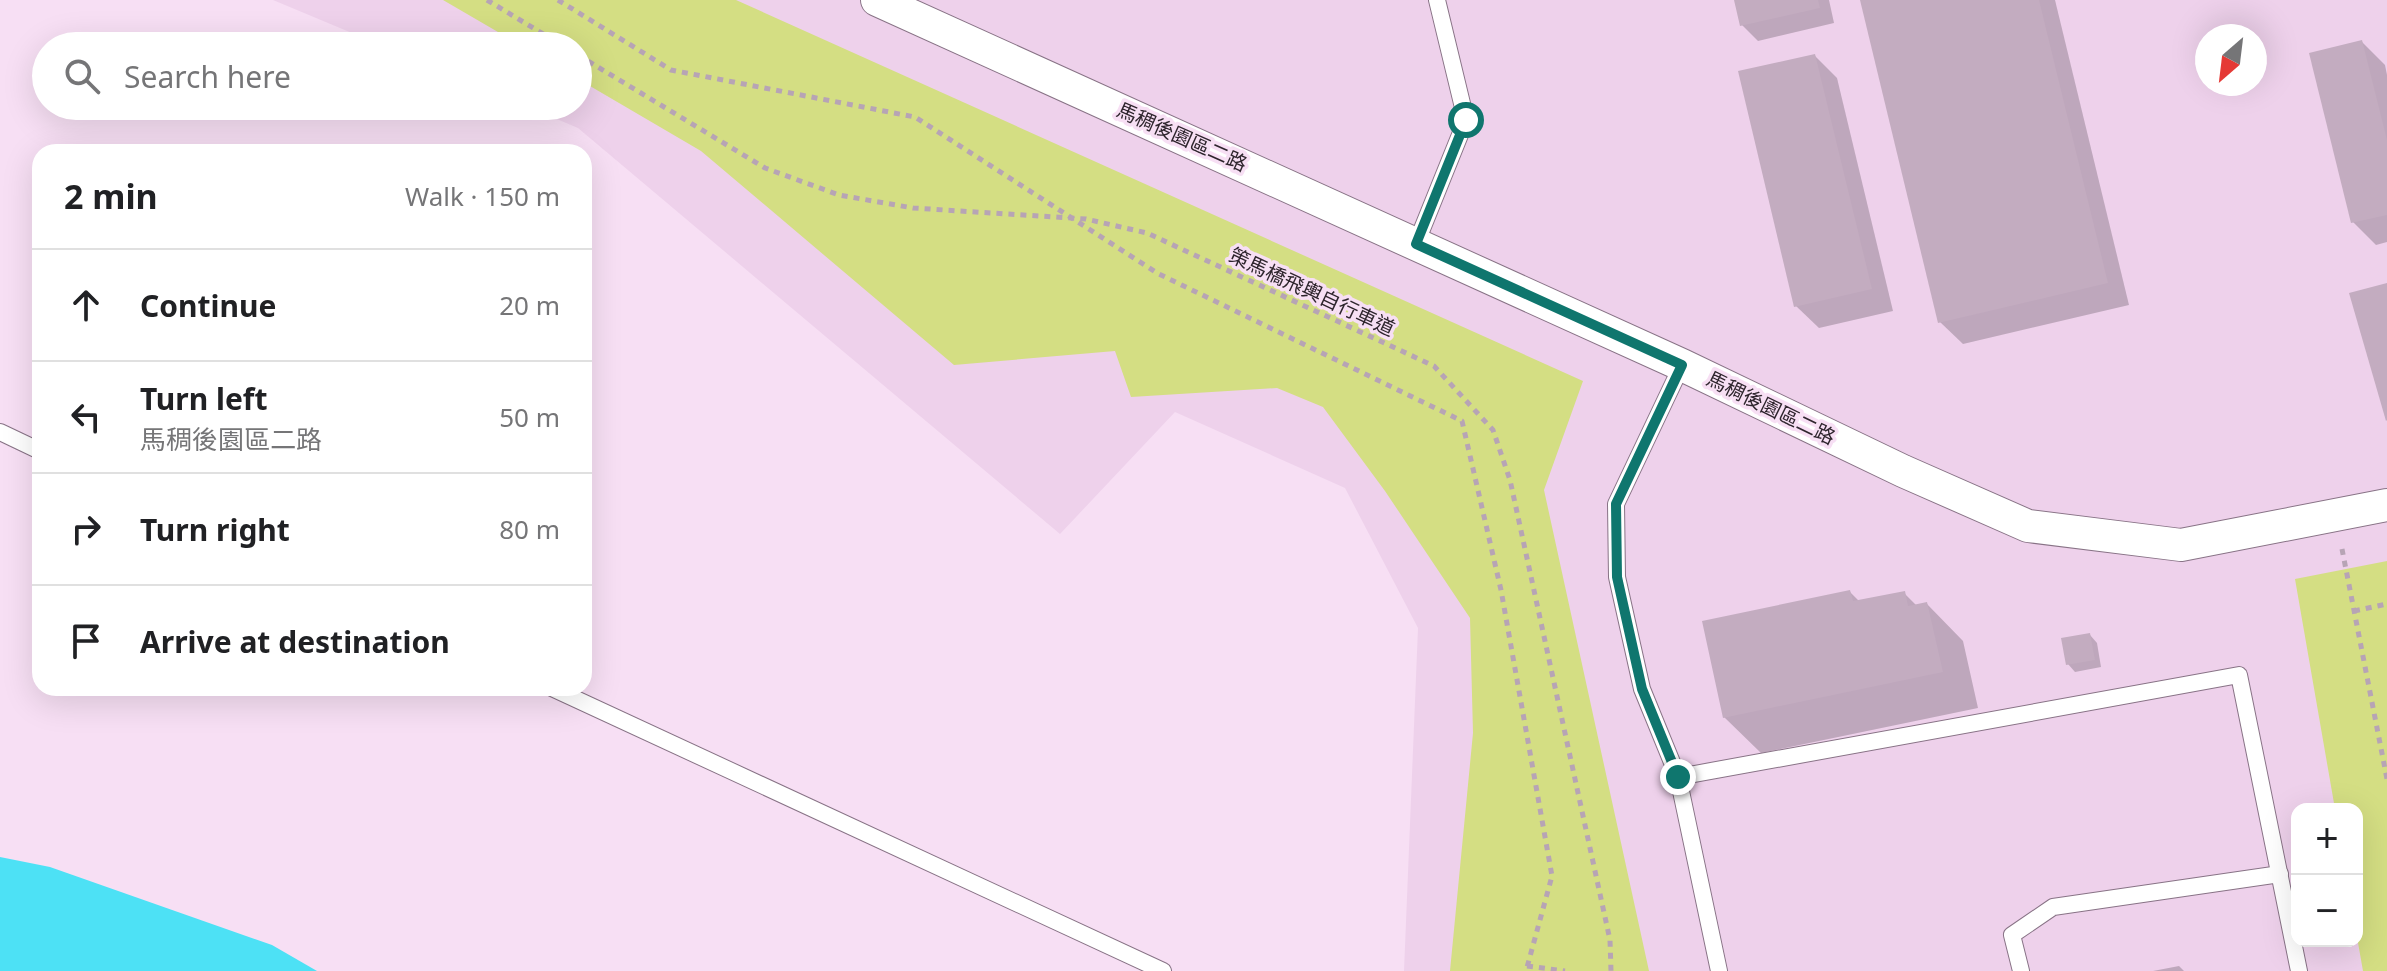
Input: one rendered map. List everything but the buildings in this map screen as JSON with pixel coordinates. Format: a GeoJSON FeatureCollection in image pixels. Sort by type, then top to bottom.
{"type":"FeatureCollection","features":[{"type":"Feature","properties":{"kind":"street","name":"馬稠後園區二路"},"geometry":{"type":"LineString","coordinates":[[877,0],[1682,365],[1903,471],[2028,526],[2181,545],[2387,505]]}},
{"type":"Feature","properties":{"kind":"lane"},"geometry":{"type":"LineString","coordinates":[[1416,244],[1466,120],[1437,0]]}},
{"type":"Feature","properties":{"kind":"lane"},"geometry":{"type":"LineString","coordinates":[[1682,365],[1616,504],[1617,577],[1642,689],[1678,777],[1719,971]]}},
{"type":"Feature","properties":{"kind":"lane"},"geometry":{"type":"LineString","coordinates":[[0,432],[32,447]]}},
{"type":"Feature","properties":{"kind":"lane"},"geometry":{"type":"LineString","coordinates":[[1678,777],[2239,675],[2299,971]]}},
{"type":"Feature","properties":{"kind":"lane"},"geometry":{"type":"LineString","coordinates":[[569,696],[1163,971]]}},
{"type":"Feature","properties":{"kind":"lane"},"geometry":{"type":"LineString","coordinates":[[2021,971],[2012,935],[2053,907],[2280,874]]}},
{"type":"Feature","properties":{"kind":"path"},"geometry":{"type":"LineString","coordinates":[[487,0],[540,32]]}},
{"type":"Feature","properties":{"kind":"path"},"geometry":{"type":"LineString","coordinates":[[558,0],[671,70],[915,117],[1157,273],[1462,421],[1501,590],[1552,876],[1526,969],[1565,971]]}},
{"type":"Feature","properties":{"kind":"path","name":"策馬橋飛輿自行車道"},"geometry":{"type":"LineString","coordinates":[[592,63],[765,168],[839,195],[913,208],[1086,219],[1147,233],[1434,366],[1493,430],[1510,480],[1610,940],[1611,971]]}},
{"type":"Feature","properties":{"kind":"path"},"geometry":{"type":"LineString","coordinates":[[2336,514],[2387,779]]}},
{"type":"Feature","properties":{"kind":"path"},"geometry":{"type":"LineString","coordinates":[[2354,611],[2387,604]]}},
{"type":"Feature","properties":{"kind":"shaded area"},"geometry":{"type":"Polygon","coordinates":[[[273,0],[2387,0],[2387,971],[1404,971],[1418,628],[1345,488],[1175,412],[1060,534],[578,128],[559,120],[592,120],[592,32],[350,32],[273,0]]]}},
{"type":"Feature","properties":{"kind":"green space"},"geometry":{"type":"Polygon","coordinates":[[[443,0],[736,0],[1583,381],[1544,490],[1649,971],[1450,971],[1473,733],[1470,618],[1385,491],[1323,407],[1277,388],[1131,397],[1115,351],[954,365],[701,151],[592,87],[592,32],[498,32],[443,0]]]}},
{"type":"Feature","properties":{"kind":"green space"},"geometry":{"type":"Polygon","coordinates":[[[2387,561],[2387,971],[2363,971],[2359,947],[2363,947],[2363,803],[2334,803],[2295,579],[2387,561]]]}},
{"type":"Feature","properties":{"kind":"water"},"geometry":{"type":"Polygon","coordinates":[[[0,857],[50,867],[272,945],[317,971],[0,971],[0,857]]]}},
{"type":"Feature","properties":{"kind":"route"},"geometry":{"type":"LineString","coordinates":[[1466,120],[1416,244],[1682,365],[1616,504],[1617,577],[1642,689],[1678,777]]}}]}
